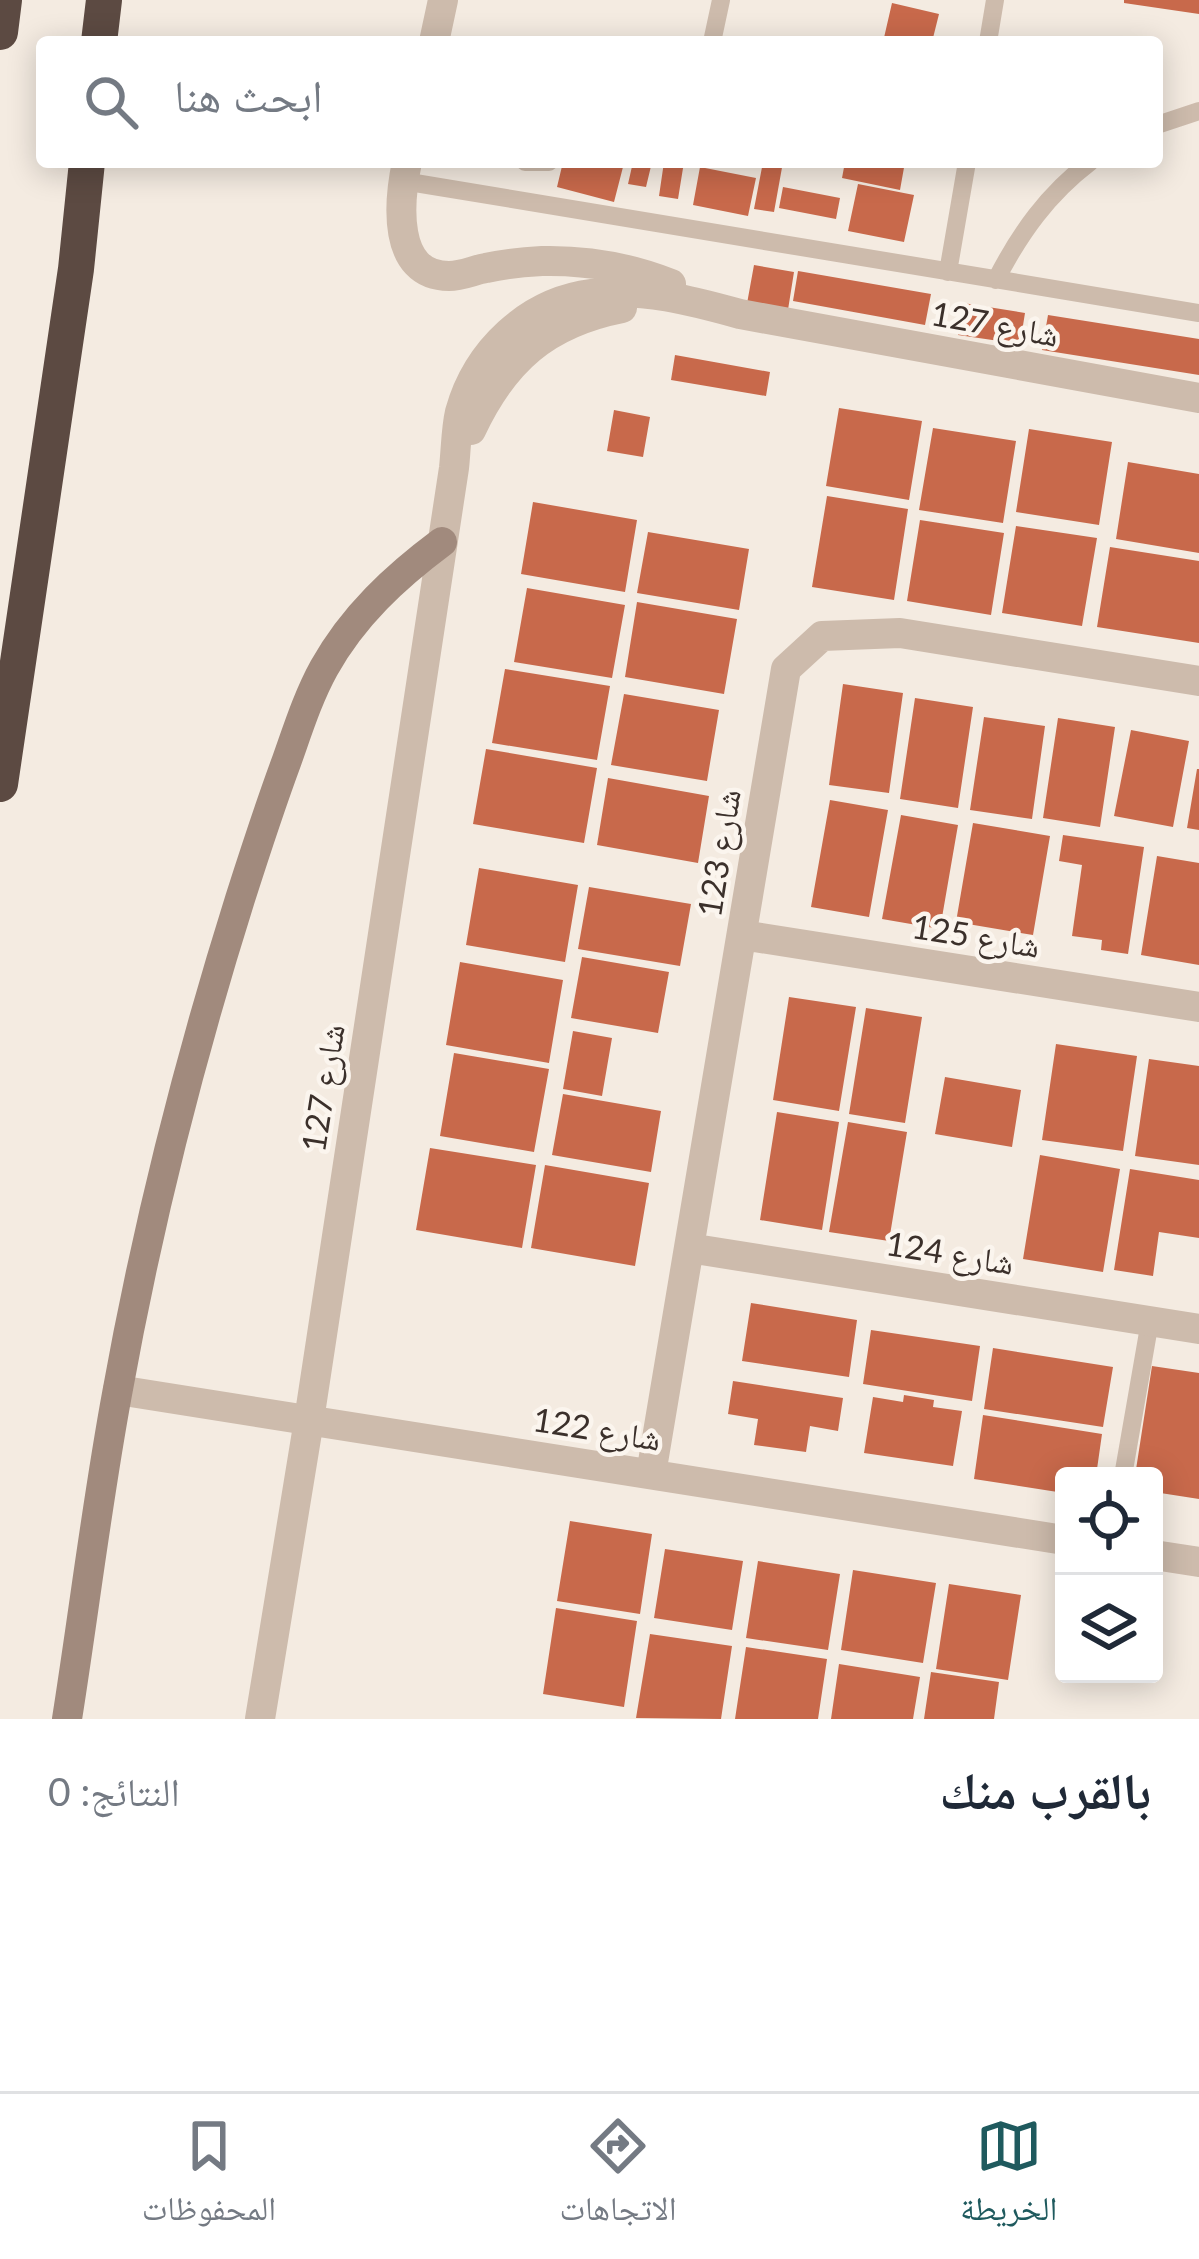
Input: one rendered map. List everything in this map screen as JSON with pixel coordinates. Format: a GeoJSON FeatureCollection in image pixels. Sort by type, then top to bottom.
{"type":"FeatureCollection","features":[{"type":"Feature","properties":{"kind":"highway"},"geometry":{"type":"LineString","coordinates":[[0,32],[4,0]]}},
{"type":"Feature","properties":{"kind":"highway"},"geometry":{"type":"LineString","coordinates":[[100,36],[104,0]]}},
{"type":"Feature","properties":{"kind":"highway"},"geometry":{"type":"LineString","coordinates":[[0,784],[76,269],[86,168]]}},
{"type":"Feature","properties":{"kind":"street"},"geometry":{"type":"LineString","coordinates":[[435,36],[443,0]]}},
{"type":"Feature","properties":{"kind":"street"},"geometry":{"type":"LineString","coordinates":[[405,171],[401,212],[405,244],[428,271],[449,276],[517,262],[575,262],[658,279],[708,304]]}},
{"type":"Feature","properties":{"kind":"street","name":"شارع 127"},"geometry":{"type":"LineString","coordinates":[[260,1719],[454,468],[490,392],[510,365],[563,326],[626,308],[708,304],[740,314],[1199,398]]}},
{"type":"Feature","properties":{"kind":"street"},"geometry":{"type":"LineString","coordinates":[[67,1719],[118,1390],[150,1229],[182,1097],[262,830],[309,699],[344,636],[390,584],[442,542]]}},
{"type":"Feature","properties":{"kind":"street","name":"شارع 123"},"geometry":{"type":"LineString","coordinates":[[651,1474],[786,669],[822,636],[900,633],[1199,681]]}},
{"type":"Feature","properties":{"kind":"street","name":"شارع 125"},"geometry":{"type":"LineString","coordinates":[[742,935],[1199,1007]]}},
{"type":"Feature","properties":{"kind":"street","name":"شارع 124"},"geometry":{"type":"LineString","coordinates":[[689,1248],[1199,1329]]}},
{"type":"Feature","properties":{"kind":"street","name":"شارع 122"},"geometry":{"type":"LineString","coordinates":[[118,1390],[1055,1539]]}},
{"type":"Feature","properties":{"kind":"street"},"geometry":{"type":"LineString","coordinates":[[1163,1556],[1199,1562]]}},
{"type":"Feature","properties":{"kind":"lane"},"geometry":{"type":"LineString","coordinates":[[713,36],[721,0]]}},
{"type":"Feature","properties":{"kind":"lane"},"geometry":{"type":"LineString","coordinates":[[989,36],[995,0]]}},
{"type":"Feature","properties":{"kind":"lane"},"geometry":{"type":"LineString","coordinates":[[1163,123],[1199,111]]}},
{"type":"Feature","properties":{"kind":"lane"},"geometry":{"type":"LineString","coordinates":[[948,272],[966,168]]}},
{"type":"Feature","properties":{"kind":"lane"},"geometry":{"type":"LineString","coordinates":[[996,280],[1041,207],[1082,168]]}},
{"type":"Feature","properties":{"kind":"lane"},"geometry":{"type":"LineString","coordinates":[[405,171],[948,272],[1199,313]]}},
{"type":"Feature","properties":{"kind":"lane"},"geometry":{"type":"LineString","coordinates":[[1125,1467],[1150,1321]]}},
{"type":"Feature","properties":{"kind":"building"},"geometry":{"type":"Polygon","coordinates":[[[1199,0],[1199,14],[1124,3],[1199,0]]]}},
{"type":"Feature","properties":{"kind":"building"},"geometry":{"type":"Polygon","coordinates":[[[892,3],[939,14],[934,36],[884,36],[892,3]]]}},
{"type":"Feature","properties":{"kind":"building"},"geometry":{"type":"Polygon","coordinates":[[[562,168],[623,168],[614,202],[557,187],[562,168]]]}},
{"type":"Feature","properties":{"kind":"building"},"geometry":{"type":"Polygon","coordinates":[[[632,168],[651,168],[646,187],[628,184],[632,168]]]}},
{"type":"Feature","properties":{"kind":"building"},"geometry":{"type":"Polygon","coordinates":[[[663,168],[683,168],[678,199],[659,196],[663,168]]]}},
{"type":"Feature","properties":{"kind":"building"},"geometry":{"type":"Polygon","coordinates":[[[700,168],[756,178],[748,216],[693,205],[700,168]]]}},
{"type":"Feature","properties":{"kind":"building"},"geometry":{"type":"Polygon","coordinates":[[[762,168],[782,168],[774,212],[754,209],[762,168]]]}},
{"type":"Feature","properties":{"kind":"building"},"geometry":{"type":"Polygon","coordinates":[[[844,168],[904,168],[900,190],[842,178],[844,168]]]}},
{"type":"Feature","properties":{"kind":"building"},"geometry":{"type":"Polygon","coordinates":[[[858,184],[914,195],[904,242],[848,231],[858,184]]]}},
{"type":"Feature","properties":{"kind":"building"},"geometry":{"type":"Polygon","coordinates":[[[783,187],[840,198],[836,219],[779,208],[783,187]]]}},
{"type":"Feature","properties":{"kind":"building"},"geometry":{"type":"Polygon","coordinates":[[[754,265],[794,272],[787,316],[746,309],[754,265]]]}},
{"type":"Feature","properties":{"kind":"building"},"geometry":{"type":"Polygon","coordinates":[[[798,271],[931,294],[925,325],[793,301],[798,271]]]}},
{"type":"Feature","properties":{"kind":"building"},"geometry":{"type":"Polygon","coordinates":[[[963,303],[1025,313],[1020,344],[958,335],[963,303]]]}},
{"type":"Feature","properties":{"kind":"building"},"geometry":{"type":"Polygon","coordinates":[[[1048,315],[1199,339],[1199,375],[1042,350],[1048,315]]]}},
{"type":"Feature","properties":{"kind":"building"},"geometry":{"type":"Polygon","coordinates":[[[675,355],[770,372],[766,396],[671,380],[675,355]]]}},
{"type":"Feature","properties":{"kind":"building"},"geometry":{"type":"Polygon","coordinates":[[[839,408],[922,421],[909,500],[826,486],[839,408]]]}},
{"type":"Feature","properties":{"kind":"building"},"geometry":{"type":"Polygon","coordinates":[[[614,410],[650,417],[643,457],[607,451],[614,410]]]}},
{"type":"Feature","properties":{"kind":"building"},"geometry":{"type":"Polygon","coordinates":[[[933,428],[1016,441],[1003,523],[919,510],[933,428]]]}},
{"type":"Feature","properties":{"kind":"building"},"geometry":{"type":"Polygon","coordinates":[[[1029,429],[1112,442],[1099,525],[1016,512],[1029,429]]]}},
{"type":"Feature","properties":{"kind":"building"},"geometry":{"type":"Polygon","coordinates":[[[1128,462],[1199,474],[1199,553],[1116,539],[1128,462]]]}},
{"type":"Feature","properties":{"kind":"building"},"geometry":{"type":"Polygon","coordinates":[[[827,496],[908,509],[894,600],[812,587],[827,496]]]}},
{"type":"Feature","properties":{"kind":"building"},"geometry":{"type":"Polygon","coordinates":[[[533,502],[637,520],[625,592],[521,574],[533,502]]]}},
{"type":"Feature","properties":{"kind":"building"},"geometry":{"type":"Polygon","coordinates":[[[920,520],[1004,533],[991,615],[907,601],[920,520]]]}},
{"type":"Feature","properties":{"kind":"building"},"geometry":{"type":"Polygon","coordinates":[[[1016,526],[1097,538],[1082,626],[1002,613],[1016,526]]]}},
{"type":"Feature","properties":{"kind":"building"},"geometry":{"type":"Polygon","coordinates":[[[648,532],[749,549],[739,610],[637,593],[648,532]]]}},
{"type":"Feature","properties":{"kind":"building"},"geometry":{"type":"Polygon","coordinates":[[[1110,547],[1199,561],[1199,643],[1097,627],[1110,547]]]}},
{"type":"Feature","properties":{"kind":"building"},"geometry":{"type":"Polygon","coordinates":[[[527,588],[625,605],[612,678],[514,662],[527,588]]]}},
{"type":"Feature","properties":{"kind":"building"},"geometry":{"type":"Polygon","coordinates":[[[637,602],[737,619],[724,694],[625,677],[637,602]]]}},
{"type":"Feature","properties":{"kind":"building"},"geometry":{"type":"Polygon","coordinates":[[[505,669],[610,686],[597,760],[492,743],[505,669]]]}},
{"type":"Feature","properties":{"kind":"building"},"geometry":{"type":"Polygon","coordinates":[[[843,684],[903,693],[889,793],[829,785],[843,684]]]}},
{"type":"Feature","properties":{"kind":"building"},"geometry":{"type":"Polygon","coordinates":[[[624,694],[719,710],[707,781],[611,765],[624,694]]]}},
{"type":"Feature","properties":{"kind":"building"},"geometry":{"type":"Polygon","coordinates":[[[915,698],[973,707],[958,808],[900,799],[915,698]]]}},
{"type":"Feature","properties":{"kind":"building"},"geometry":{"type":"Polygon","coordinates":[[[984,717],[1045,726],[1032,819],[970,810],[984,717]]]}},
{"type":"Feature","properties":{"kind":"building"},"geometry":{"type":"Polygon","coordinates":[[[1058,718],[1115,727],[1100,827],[1043,818],[1058,718]]]}},
{"type":"Feature","properties":{"kind":"building"},"geometry":{"type":"Polygon","coordinates":[[[1131,730],[1189,741],[1173,827],[1114,816],[1131,730]]]}},
{"type":"Feature","properties":{"kind":"building"},"geometry":{"type":"Polygon","coordinates":[[[486,749],[597,768],[584,843],[473,824],[486,749]]]}},
{"type":"Feature","properties":{"kind":"building"},"geometry":{"type":"Polygon","coordinates":[[[1199,769],[1199,830],[1187,828],[1199,769]]]}},
{"type":"Feature","properties":{"kind":"building"},"geometry":{"type":"Polygon","coordinates":[[[608,778],[709,796],[698,863],[597,845],[608,778]]]}},
{"type":"Feature","properties":{"kind":"building"},"geometry":{"type":"Polygon","coordinates":[[[830,800],[888,810],[869,917],[811,907],[830,800]]]}},
{"type":"Feature","properties":{"kind":"building"},"geometry":{"type":"Polygon","coordinates":[[[901,815],[958,825],[940,929],[882,919],[901,815]]]}},
{"type":"Feature","properties":{"kind":"building"},"geometry":{"type":"Polygon","coordinates":[[[973,823],[1050,836],[1033,935],[956,922],[973,823]]]}},
{"type":"Feature","properties":{"kind":"building"},"geometry":{"type":"Polygon","coordinates":[[[1063,835],[1144,847],[1128,954],[1101,950],[1102,940],[1072,936],[1082,865],[1059,861],[1063,835]]]}},
{"type":"Feature","properties":{"kind":"building"},"geometry":{"type":"Polygon","coordinates":[[[1157,856],[1199,863],[1199,965],[1141,955],[1157,856]]]}},
{"type":"Feature","properties":{"kind":"building"},"geometry":{"type":"Polygon","coordinates":[[[479,868],[578,885],[565,962],[466,945],[479,868]]]}},
{"type":"Feature","properties":{"kind":"building"},"geometry":{"type":"Polygon","coordinates":[[[589,887],[691,904],[680,966],[578,949],[589,887]]]}},
{"type":"Feature","properties":{"kind":"building"},"geometry":{"type":"Polygon","coordinates":[[[582,957],[669,972],[658,1033],[571,1018],[582,957]]]}},
{"type":"Feature","properties":{"kind":"building"},"geometry":{"type":"Polygon","coordinates":[[[460,962],[563,980],[549,1063],[446,1045],[460,962]]]}},
{"type":"Feature","properties":{"kind":"building"},"geometry":{"type":"Polygon","coordinates":[[[789,997],[856,1007],[839,1111],[773,1100],[789,997]]]}},
{"type":"Feature","properties":{"kind":"building"},"geometry":{"type":"Polygon","coordinates":[[[866,1008],[922,1017],[905,1123],[849,1114],[866,1008]]]}},
{"type":"Feature","properties":{"kind":"building"},"geometry":{"type":"Polygon","coordinates":[[[573,1031],[612,1038],[602,1096],[563,1089],[573,1031]]]}},
{"type":"Feature","properties":{"kind":"building"},"geometry":{"type":"Polygon","coordinates":[[[1056,1044],[1137,1056],[1123,1151],[1042,1140],[1056,1044]]]}},
{"type":"Feature","properties":{"kind":"building"},"geometry":{"type":"Polygon","coordinates":[[[454,1053],[549,1069],[534,1152],[440,1136],[454,1053]]]}},
{"type":"Feature","properties":{"kind":"building"},"geometry":{"type":"Polygon","coordinates":[[[1149,1059],[1199,1066],[1199,1165],[1135,1156],[1149,1059]]]}},
{"type":"Feature","properties":{"kind":"building"},"geometry":{"type":"Polygon","coordinates":[[[945,1077],[1021,1090],[1012,1147],[935,1134],[945,1077]]]}},
{"type":"Feature","properties":{"kind":"building"},"geometry":{"type":"Polygon","coordinates":[[[563,1094],[661,1111],[651,1172],[552,1155],[563,1094]]]}},
{"type":"Feature","properties":{"kind":"building"},"geometry":{"type":"Polygon","coordinates":[[[777,1112],[839,1122],[822,1230],[760,1220],[777,1112]]]}},
{"type":"Feature","properties":{"kind":"building"},"geometry":{"type":"Polygon","coordinates":[[[848,1122],[907,1132],[889,1241],[829,1232],[848,1122]]]}},
{"type":"Feature","properties":{"kind":"building"},"geometry":{"type":"Polygon","coordinates":[[[430,1148],[536,1165],[522,1248],[416,1230],[430,1148]]]}},
{"type":"Feature","properties":{"kind":"building"},"geometry":{"type":"Polygon","coordinates":[[[1040,1155],[1120,1169],[1103,1272],[1023,1259],[1040,1155]]]}},
{"type":"Feature","properties":{"kind":"building"},"geometry":{"type":"Polygon","coordinates":[[[545,1165],[649,1183],[635,1266],[531,1248],[545,1165]]]}},
{"type":"Feature","properties":{"kind":"building"},"geometry":{"type":"Polygon","coordinates":[[[1130,1169],[1199,1180],[1199,1238],[1159,1232],[1153,1276],[1114,1270],[1130,1169]]]}},
{"type":"Feature","properties":{"kind":"building"},"geometry":{"type":"Polygon","coordinates":[[[751,1303],[857,1320],[849,1377],[742,1361],[751,1303]]]}},
{"type":"Feature","properties":{"kind":"building"},"geometry":{"type":"Polygon","coordinates":[[[871,1330],[980,1346],[972,1401],[863,1384],[871,1330]]]}},
{"type":"Feature","properties":{"kind":"building"},"geometry":{"type":"Polygon","coordinates":[[[993,1348],[1113,1367],[1103,1427],[984,1409],[993,1348]]]}},
{"type":"Feature","properties":{"kind":"building"},"geometry":{"type":"Polygon","coordinates":[[[1152,1366],[1199,1373],[1199,1499],[1163,1493],[1163,1467],[1136,1467],[1152,1366]]]}},
{"type":"Feature","properties":{"kind":"building"},"geometry":{"type":"Polygon","coordinates":[[[733,1381],[843,1398],[838,1431],[810,1426],[806,1452],[754,1445],[758,1419],[728,1414],[733,1381]]]}},
{"type":"Feature","properties":{"kind":"building"},"geometry":{"type":"Polygon","coordinates":[[[904,1395],[934,1400],[933,1407],[962,1411],[953,1466],[864,1453],[873,1397],[903,1402],[904,1395]]]}},
{"type":"Feature","properties":{"kind":"building"},"geometry":{"type":"Polygon","coordinates":[[[983,1415],[1102,1434],[1097,1467],[1055,1467],[1055,1492],[974,1479],[983,1415]]]}},
{"type":"Feature","properties":{"kind":"building"},"geometry":{"type":"Polygon","coordinates":[[[570,1521],[652,1534],[640,1614],[557,1601],[570,1521]]]}},
{"type":"Feature","properties":{"kind":"building"},"geometry":{"type":"Polygon","coordinates":[[[665,1549],[743,1561],[732,1630],[654,1618],[665,1549]]]}},
{"type":"Feature","properties":{"kind":"building"},"geometry":{"type":"Polygon","coordinates":[[[758,1561],[840,1574],[828,1650],[746,1638],[758,1561]]]}},
{"type":"Feature","properties":{"kind":"building"},"geometry":{"type":"Polygon","coordinates":[[[853,1570],[936,1583],[923,1663],[841,1650],[853,1570]]]}},
{"type":"Feature","properties":{"kind":"building"},"geometry":{"type":"Polygon","coordinates":[[[949,1584],[1021,1595],[1008,1680],[936,1669],[949,1584]]]}},
{"type":"Feature","properties":{"kind":"building"},"geometry":{"type":"Polygon","coordinates":[[[556,1608],[637,1621],[624,1707],[543,1694],[556,1608]]]}},
{"type":"Feature","properties":{"kind":"building"},"geometry":{"type":"Polygon","coordinates":[[[650,1634],[732,1646],[721,1719],[636,1718],[650,1634]]]}},
{"type":"Feature","properties":{"kind":"building"},"geometry":{"type":"Polygon","coordinates":[[[746,1647],[827,1659],[818,1719],[735,1719],[746,1647]]]}},
{"type":"Feature","properties":{"kind":"building"},"geometry":{"type":"Polygon","coordinates":[[[839,1664],[920,1677],[913,1719],[831,1719],[839,1664]]]}},
{"type":"Feature","properties":{"kind":"building"},"geometry":{"type":"Polygon","coordinates":[[[931,1672],[999,1682],[994,1719],[924,1719],[931,1672]]]}}]}
